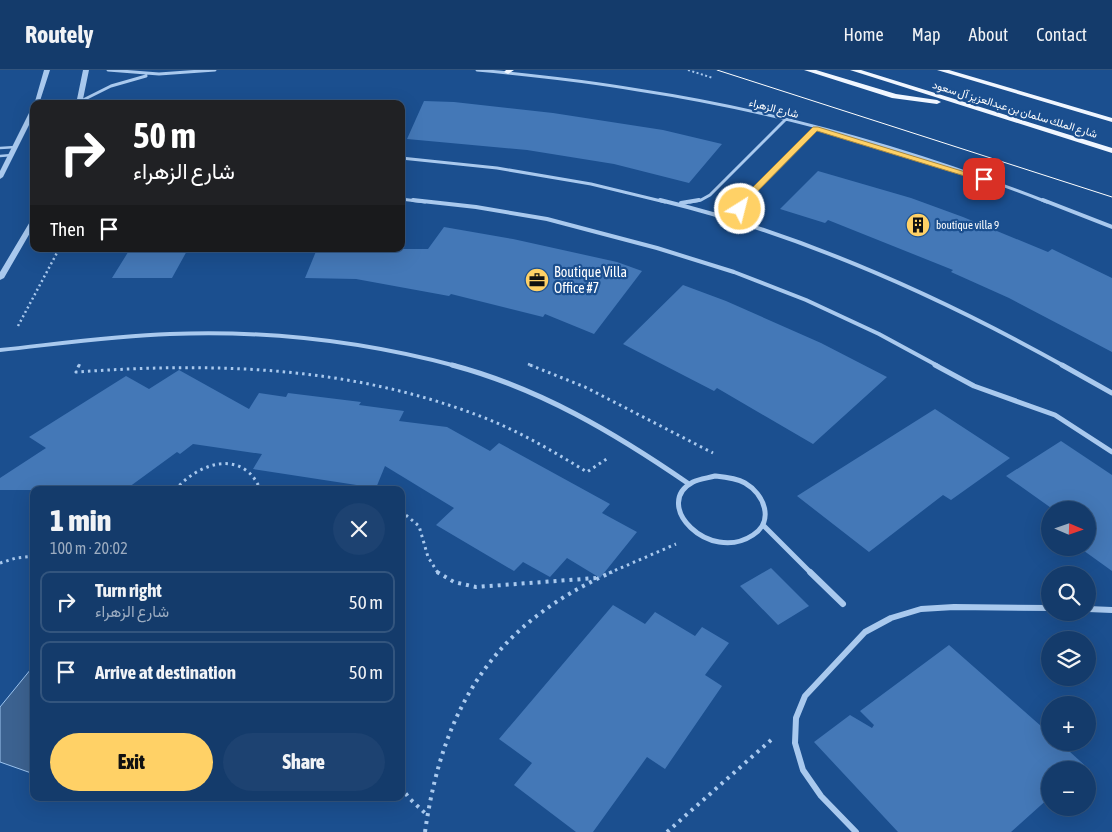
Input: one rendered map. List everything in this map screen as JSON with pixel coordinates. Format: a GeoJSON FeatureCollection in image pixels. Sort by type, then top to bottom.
{"type":"FeatureCollection","features":[{"type":"Feature","properties":{"kind":"main road"},"geometry":{"type":"LineString","coordinates":[[808,70],[895,96],[961,104]]}},
{"type":"Feature","properties":{"kind":"main road","name":"شارع الملك سلمان بن عبدالعزيز آل سعود"},"geometry":{"type":"LineString","coordinates":[[854,70],[1112,151]]}},
{"type":"Feature","properties":{"kind":"main road","name":"شارع الملك سلمان بن عبدالعزيز آل سعود"},"geometry":{"type":"LineString","coordinates":[[941,70],[1112,120]]}},
{"type":"Feature","properties":{"kind":"street"},"geometry":{"type":"LineString","coordinates":[[37,100],[47,70]]}},
{"type":"Feature","properties":{"kind":"street"},"geometry":{"type":"LineString","coordinates":[[80,100],[86,70]]}},
{"type":"Feature","properties":{"kind":"street"},"geometry":{"type":"LineString","coordinates":[[108,70],[159,74]]}},
{"type":"Feature","properties":{"kind":"street"},"geometry":{"type":"LineString","coordinates":[[84,100],[96,92],[119,82],[159,74],[216,70]]}},
{"type":"Feature","properties":{"kind":"street","name":"شارع الزهراء"},"geometry":{"type":"LineString","coordinates":[[478,70],[509,71],[645,90],[786,120],[966,173],[1112,227]]}},
{"type":"Feature","properties":{"kind":"street"},"geometry":{"type":"LineString","coordinates":[[0,177],[30,117]]}},
{"type":"Feature","properties":{"kind":"street"},"geometry":{"type":"LineString","coordinates":[[673,203],[701,200],[710,195],[786,120]]}},
{"type":"Feature","properties":{"kind":"street"},"geometry":{"type":"LineString","coordinates":[[751,226],[743,218],[740,209],[743,201],[816,128]]}},
{"type":"Feature","properties":{"kind":"street"},"geometry":{"type":"LineString","coordinates":[[405,158],[531,173],[627,191],[751,226],[867,268],[927,294],[1006,334],[1112,393]]}},
{"type":"Feature","properties":{"kind":"street"},"geometry":{"type":"LineString","coordinates":[[405,199],[547,219],[657,248],[734,272],[806,300],[880,334],[974,386],[1055,415],[1112,452]]}},
{"type":"Feature","properties":{"kind":"street"},"geometry":{"type":"LineString","coordinates":[[0,278],[30,227]]}},
{"type":"Feature","properties":{"kind":"street"},"geometry":{"type":"LineString","coordinates":[[0,350],[191,333],[244,333],[313,338],[398,352],[448,364],[546,399],[593,423],[641,451],[689,484]]}},
{"type":"Feature","properties":{"kind":"street"},"geometry":{"type":"LineString","coordinates":[[715,476],[731,478],[746,483],[761,498],[766,515],[764,526],[755,536],[742,542],[719,542],[697,535],[685,525],[679,514],[677,503],[680,492],[689,484],[701,478],[715,476]]}},
{"type":"Feature","properties":{"kind":"street"},"geometry":{"type":"LineString","coordinates":[[764,526],[843,604]]}},
{"type":"Feature","properties":{"kind":"street"},"geometry":{"type":"LineString","coordinates":[[856,832],[821,796],[803,770],[795,743],[796,718],[805,696],[865,632],[891,618],[921,609],[954,606],[1041,608]]}},
{"type":"Feature","properties":{"kind":"street"},"geometry":{"type":"LineString","coordinates":[[1096,609],[1112,610]]}},
{"type":"Feature","properties":{"kind":"lane"},"geometry":{"type":"LineString","coordinates":[[0,148],[16,147]]}},
{"type":"Feature","properties":{"kind":"lane"},"geometry":{"type":"LineString","coordinates":[[0,156],[12,155]]}},
{"type":"Feature","properties":{"kind":"path"},"geometry":{"type":"LineString","coordinates":[[25,329],[16,329],[57,252]]}},
{"type":"Feature","properties":{"kind":"path"},"geometry":{"type":"LineString","coordinates":[[88,341],[76,372],[187,365],[275,369],[343,378],[393,388],[491,421],[538,443],[587,472],[611,456]]}},
{"type":"Feature","properties":{"kind":"path"},"geometry":{"type":"LineString","coordinates":[[520,361],[585,387],[705,447],[717,456],[731,478]]}},
{"type":"Feature","properties":{"kind":"path"},"geometry":{"type":"LineString","coordinates":[[178,486],[195,472],[213,465],[231,465],[246,469],[258,486]]}},
{"type":"Feature","properties":{"kind":"path"},"geometry":{"type":"LineString","coordinates":[[405,514],[418,524],[428,559],[435,570],[446,578],[460,584],[476,587],[599,578]]}},
{"type":"Feature","properties":{"kind":"path"},"geometry":{"type":"LineString","coordinates":[[425,832],[426,814],[437,766],[454,722],[476,682],[501,648],[531,620],[564,596],[599,578],[697,535]]}},
{"type":"Feature","properties":{"kind":"path"},"geometry":{"type":"LineString","coordinates":[[0,563],[30,556]]}},
{"type":"Feature","properties":{"kind":"path"},"geometry":{"type":"LineString","coordinates":[[667,832],[796,718]]}},
{"type":"Feature","properties":{"kind":"path"},"geometry":{"type":"LineString","coordinates":[[405,792],[426,814]]}},
{"type":"Feature","properties":{"kind":"water"},"geometry":{"type":"Polygon","coordinates":[[[30,670],[30,773],[0,762],[0,707],[30,670]]]}},
{"type":"Feature","properties":{"kind":"building"},"geometry":{"type":"Polygon","coordinates":[[[424,101],[454,102],[553,113],[663,130],[722,144],[689,183],[614,164],[527,150],[407,139],[424,101]]]}},
{"type":"Feature","properties":{"kind":"building"},"geometry":{"type":"Polygon","coordinates":[[[818,171],[911,198],[1048,252],[1052,249],[1112,278],[1112,352],[1009,298],[951,272],[953,270],[828,220],[825,223],[780,209],[818,171]]]}},
{"type":"Feature","properties":{"kind":"building"},"geometry":{"type":"Polygon","coordinates":[[[444,227],[513,239],[617,262],[642,271],[594,334],[545,314],[543,317],[451,294],[449,296],[356,279],[305,278],[316,252],[405,252],[405,249],[428,249],[444,227]]]}},
{"type":"Feature","properties":{"kind":"building"},"geometry":{"type":"Polygon","coordinates":[[[128,252],[186,252],[172,278],[112,278],[128,252]]]}},
{"type":"Feature","properties":{"kind":"building"},"geometry":{"type":"Polygon","coordinates":[[[683,285],[726,301],[821,343],[887,377],[813,444],[717,388],[714,391],[623,344],[683,285]]]}},
{"type":"Feature","properties":{"kind":"building"},"geometry":{"type":"Polygon","coordinates":[[[179,370],[249,409],[259,393],[286,397],[288,393],[361,402],[359,405],[404,411],[399,421],[447,427],[490,451],[499,443],[610,504],[602,513],[637,532],[600,578],[567,558],[550,577],[523,562],[514,571],[436,525],[454,508],[385,466],[377,486],[363,486],[253,469],[262,454],[193,444],[180,454],[177,452],[130,486],[30,486],[30,490],[0,490],[0,478],[46,448],[29,437],[126,376],[149,389],[179,370]]]}},
{"type":"Feature","properties":{"kind":"building"},"geometry":{"type":"Polygon","coordinates":[[[935,409],[1010,458],[951,500],[943,495],[869,552],[797,496],[935,409]]]}},
{"type":"Feature","properties":{"kind":"building"},"geometry":{"type":"Polygon","coordinates":[[[1061,441],[1112,475],[1112,571],[1091,556],[1096,556],[1096,501],[1041,501],[1006,476],[1061,441]]]}},
{"type":"Feature","properties":{"kind":"building"},"geometry":{"type":"Polygon","coordinates":[[[771,568],[809,606],[778,625],[740,586],[771,568]]]}},
{"type":"Feature","properties":{"kind":"building"},"geometry":{"type":"Polygon","coordinates":[[[613,605],[645,624],[655,612],[695,636],[702,627],[729,643],[705,675],[722,686],[665,769],[647,757],[593,832],[576,832],[514,785],[532,763],[499,739],[613,605]]]}},
{"type":"Feature","properties":{"kind":"building"},"geometry":{"type":"Polygon","coordinates":[[[949,645],[1041,726],[1041,751],[1069,751],[1080,761],[1041,761],[1041,805],[1011,832],[898,832],[814,742],[850,715],[872,728],[874,725],[860,711],[949,645]]]}},
{"type":"Feature","properties":{"kind":"tram line"},"geometry":{"type":"LineString","coordinates":[[717,70],[1112,197]]}},
{"type":"Feature","properties":{"kind":"place","name":"boutique villa 9"},"geometry":{"type":"Point","coordinates":[918,225]}},
{"type":"Feature","properties":{"kind":"place","name":"Boutique Villa Office #7"},"geometry":{"type":"Point","coordinates":[537,280]}},
{"type":"Feature","properties":{"kind":"route"},"geometry":{"type":"LineString","coordinates":[[740,209],[743,201],[816,128],[984,179]]}}]}
